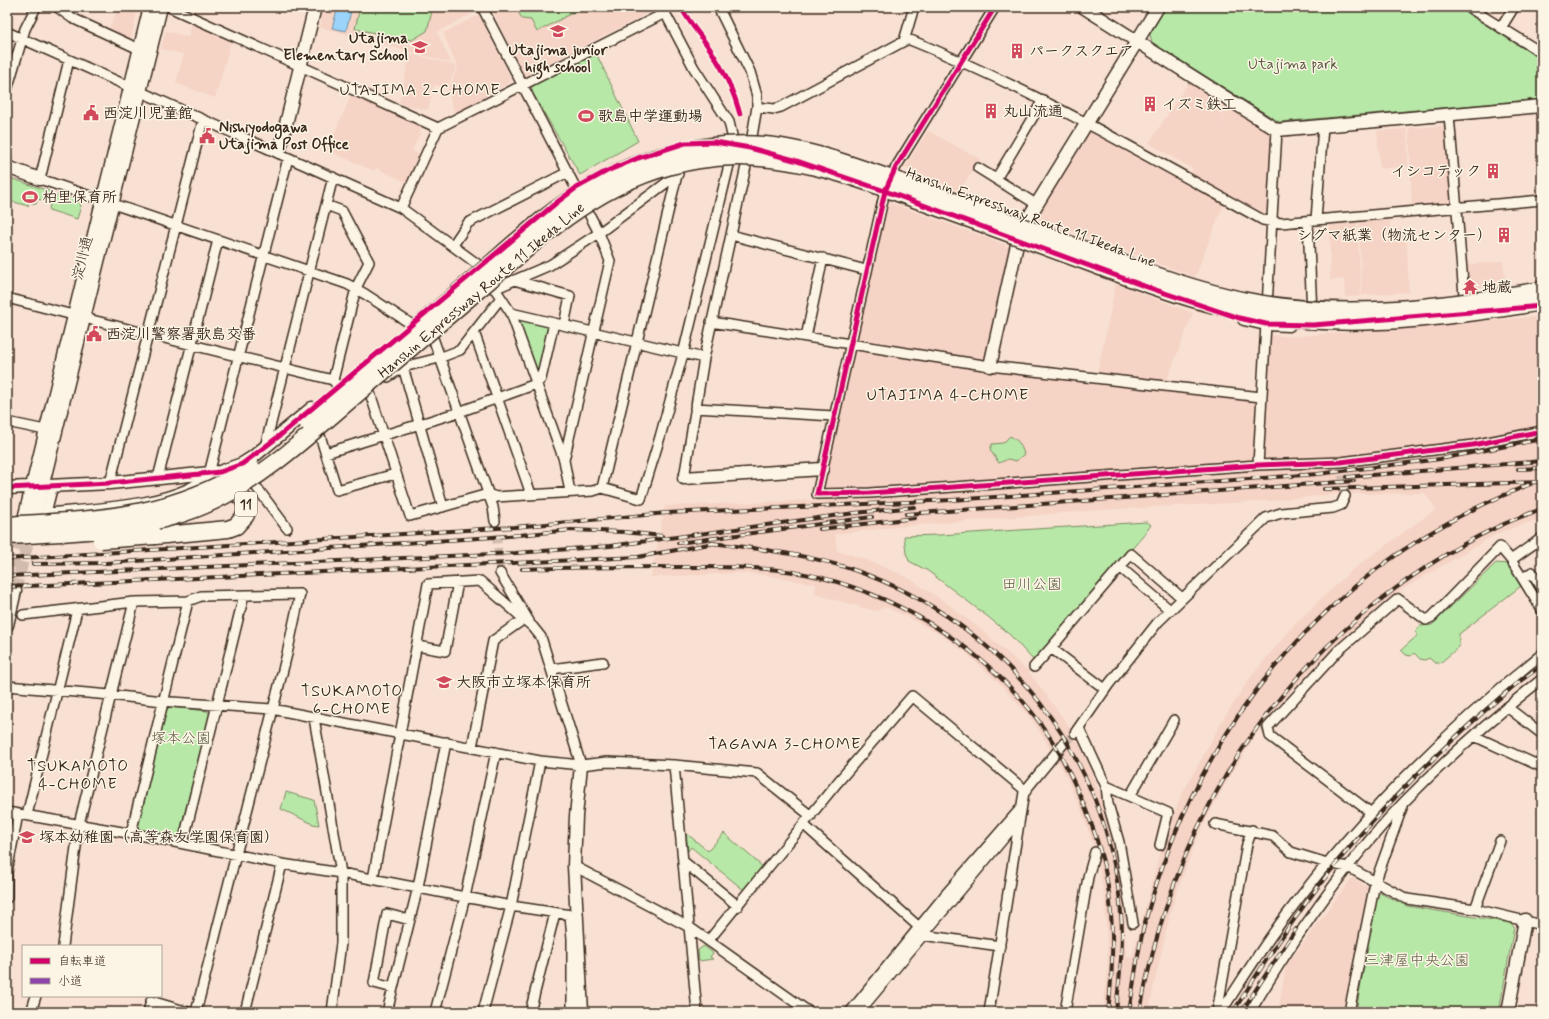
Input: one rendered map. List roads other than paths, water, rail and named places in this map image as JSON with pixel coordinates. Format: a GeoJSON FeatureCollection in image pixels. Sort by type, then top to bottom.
{"type":"FeatureCollection","features":[{"type":"Feature","properties":{"kind":"highway","name":"Hanshin Expressway Route 11 Ikeda Line"},"geometry":{"type":"LineString","coordinates":[[18,518],[89,519],[143,512],[188,499],[231,479],[277,447],[526,234],[572,198],[604,179],[637,164],[657,157],[701,148],[723,145],[766,145],[788,148],[836,160],[1158,276],[1243,300],[1316,309],[1370,310],[1443,305],[1542,290]]}},
{"type":"Feature","properties":{"kind":"highway","name":"Hanshin Expressway Route 11 Ikeda Line"},"geometry":{"type":"LineString","coordinates":[[7,536],[87,531],[144,524],[191,511],[230,492],[256,476],[300,442],[576,209],[617,185],[637,176],[659,168],[698,160],[722,157],[765,157],[833,171],[1163,290],[1215,305],[1264,315],[1315,321],[1398,322],[1542,302]]}},
{"type":"Feature","properties":{"kind":"highway","name":"11"},"geometry":{"type":"LineString","coordinates":[[7,546],[155,536],[228,529],[236,526],[242,521],[247,508],[242,496],[229,490],[213,494],[190,505]]}},
{"type":"Feature","properties":{"kind":"street"},"geometry":{"type":"LineString","coordinates":[[7,90],[23,38],[36,7]]}},
{"type":"Feature","properties":{"kind":"street"},"geometry":{"type":"LineString","coordinates":[[57,7],[72,18],[139,49]]}},
{"type":"Feature","properties":{"kind":"street","name":"淀川通"},"geometry":{"type":"LineString","coordinates":[[135,90],[139,49],[150,7]]}},
{"type":"Feature","properties":{"kind":"street","name":"淀川通"},"geometry":{"type":"LineString","coordinates":[[18,518],[42,486],[79,317],[135,90],[161,7]]}},
{"type":"Feature","properties":{"kind":"street"},"geometry":{"type":"LineString","coordinates":[[168,7],[438,128]]}},
{"type":"Feature","properties":{"kind":"street"},"geometry":{"type":"LineString","coordinates":[[42,486],[46,513],[137,504],[187,490],[202,482],[209,474],[264,256],[300,66],[314,7]]}},
{"type":"Feature","properties":{"kind":"street"},"geometry":{"type":"LineString","coordinates":[[482,7],[599,232],[610,261],[595,332],[564,460]]}},
{"type":"Feature","properties":{"kind":"street"},"geometry":{"type":"LineString","coordinates":[[718,7],[750,72],[757,96],[757,107],[750,148],[711,322],[684,478],[822,469]]}},
{"type":"Feature","properties":{"kind":"street"},"geometry":{"type":"LineString","coordinates":[[904,42],[914,7]]}},
{"type":"Feature","properties":{"kind":"street"},"geometry":{"type":"LineString","coordinates":[[995,7],[896,167],[885,191],[849,344],[817,494],[885,492],[1258,465],[1341,462],[1473,445],[1542,431]]}},
{"type":"Feature","properties":{"kind":"street"},"geometry":{"type":"LineString","coordinates":[[1084,7],[1277,130],[1542,106]]}},
{"type":"Feature","properties":{"kind":"street"},"geometry":{"type":"LineString","coordinates":[[990,366],[1018,240],[1024,225],[1158,7]]}},
{"type":"Feature","properties":{"kind":"street"},"geometry":{"type":"LineString","coordinates":[[1468,7],[1542,53]]}},
{"type":"Feature","properties":{"kind":"street"},"geometry":{"type":"LineString","coordinates":[[1501,28],[1514,7]]}},
{"type":"Feature","properties":{"kind":"street"},"geometry":{"type":"LineString","coordinates":[[354,373],[370,393],[394,474],[410,516],[488,494],[496,497],[592,491],[602,488],[641,499],[683,354],[729,165],[732,129],[694,68],[664,10],[438,128],[402,208]]}},
{"type":"Feature","properties":{"kind":"street"},"geometry":{"type":"LineString","coordinates":[[7,32],[402,208],[480,266],[500,299],[511,313],[564,460],[570,492]]}},
{"type":"Feature","properties":{"kind":"street"},"geometry":{"type":"LineString","coordinates":[[757,107],[774,109],[781,107],[908,39],[962,61],[1043,100],[1263,220],[1281,223],[1542,200]]}},
{"type":"Feature","properties":{"kind":"street"},"geometry":{"type":"LineString","coordinates":[[40,179],[69,60]]}},
{"type":"Feature","properties":{"kind":"street"},"geometry":{"type":"LineString","coordinates":[[996,179],[1043,100]]}},
{"type":"Feature","properties":{"kind":"street"},"geometry":{"type":"LineString","coordinates":[[1449,115],[1466,312]]}},
{"type":"Feature","properties":{"kind":"street"},"geometry":{"type":"LineString","coordinates":[[110,482],[147,333],[203,120]]}},
{"type":"Feature","properties":{"kind":"street"},"geometry":{"type":"LineString","coordinates":[[1313,325],[1312,220],[1323,126]]}},
{"type":"Feature","properties":{"kind":"street"},"geometry":{"type":"LineString","coordinates":[[1258,465],[1277,130]]}},
{"type":"Feature","properties":{"kind":"street"},"geometry":{"type":"LineString","coordinates":[[7,488],[209,474],[242,464],[265,448],[312,409],[335,383],[354,373],[535,219],[576,188],[607,171],[670,147],[700,142],[731,144],[794,160],[885,191],[1146,287],[1238,318],[1266,324],[1313,325],[1542,306]]}},
{"type":"Feature","properties":{"kind":"street"},"geometry":{"type":"LineString","coordinates":[[494,289],[550,265],[599,232],[677,175],[698,161],[731,144]]}},
{"type":"Feature","properties":{"kind":"street"},"geometry":{"type":"LineString","coordinates":[[7,167],[107,203],[356,288],[411,324]]}},
{"type":"Feature","properties":{"kind":"street"},"geometry":{"type":"LineString","coordinates":[[978,168],[1036,204]]}},
{"type":"Feature","properties":{"kind":"street"},"geometry":{"type":"LineString","coordinates":[[453,246],[468,223],[568,172]]}},
{"type":"Feature","properties":{"kind":"street"},"geometry":{"type":"LineString","coordinates":[[602,488],[677,175]]}},
{"type":"Feature","properties":{"kind":"street"},"geometry":{"type":"LineString","coordinates":[[265,448],[333,177]]}},
{"type":"Feature","properties":{"kind":"street"},"geometry":{"type":"LineString","coordinates":[[326,206],[342,211],[369,262],[356,288],[335,383]]}},
{"type":"Feature","properties":{"kind":"street"},"geometry":{"type":"LineString","coordinates":[[731,235],[866,270]]}},
{"type":"Feature","properties":{"kind":"street"},"geometry":{"type":"LineString","coordinates":[[158,478],[218,240]]}},
{"type":"Feature","properties":{"kind":"street"},"geometry":{"type":"LineString","coordinates":[[806,337],[822,258]]}},
{"type":"Feature","properties":{"kind":"street"},"geometry":{"type":"LineString","coordinates":[[514,280],[570,296],[564,325]]}},
{"type":"Feature","properties":{"kind":"street"},"geometry":{"type":"LineString","coordinates":[[7,298],[192,344],[238,358],[335,383]]}},
{"type":"Feature","properties":{"kind":"street"},"geometry":{"type":"LineString","coordinates":[[320,435],[396,371],[403,367],[439,358],[460,350],[500,299]]}},
{"type":"Feature","properties":{"kind":"street"},"geometry":{"type":"LineString","coordinates":[[511,313],[704,358]]}},
{"type":"Feature","properties":{"kind":"street"},"geometry":{"type":"LineString","coordinates":[[421,316],[433,338],[493,507],[495,521]]}},
{"type":"Feature","properties":{"kind":"street","name":"淀川通"},"geometry":{"type":"LineString","coordinates":[[42,486],[45,430],[79,317]]}},
{"type":"Feature","properties":{"kind":"street"},"geometry":{"type":"LineString","coordinates":[[711,322],[990,366],[1261,397]]}},
{"type":"Feature","properties":{"kind":"street"},"geometry":{"type":"LineString","coordinates":[[326,453],[459,412],[536,384],[541,379],[554,323]]}},
{"type":"Feature","properties":{"kind":"street"},"geometry":{"type":"LineString","coordinates":[[474,332],[531,494]]}},
{"type":"Feature","properties":{"kind":"street"},"geometry":{"type":"LineString","coordinates":[[403,367],[443,507]]}},
{"type":"Feature","properties":{"kind":"street"},"geometry":{"type":"LineString","coordinates":[[695,408],[834,416]]}},
{"type":"Feature","properties":{"kind":"street"},"geometry":{"type":"LineString","coordinates":[[312,409],[337,490],[394,474]]}},
{"type":"Feature","properties":{"kind":"street"},"geometry":{"type":"LineString","coordinates":[[7,422],[45,430]]}},
{"type":"Feature","properties":{"kind":"street"},"geometry":{"type":"LineString","coordinates":[[242,464],[248,475],[288,528]]}},
{"type":"Feature","properties":{"kind":"street"},"geometry":{"type":"LineString","coordinates":[[1133,923],[1119,842],[1108,804],[1106,786],[1077,730],[1105,689],[1158,622],[1266,518],[1281,513],[1333,508],[1341,505],[1345,496]]}},
{"type":"Feature","properties":{"kind":"street"},"geometry":{"type":"LineString","coordinates":[[1511,560],[1542,538]]}},
{"type":"Feature","properties":{"kind":"street"},"geometry":{"type":"LineString","coordinates":[[1370,812],[1270,736],[1268,727],[1338,651],[1398,599],[1426,620],[1432,617],[1500,547],[1511,560],[1542,609]]}},
{"type":"Feature","properties":{"kind":"street"},"geometry":{"type":"LineString","coordinates":[[1034,667],[1131,554],[1182,598]]}},
{"type":"Feature","properties":{"kind":"street"},"geometry":{"type":"LineString","coordinates":[[1120,567],[1170,610]]}},
{"type":"Feature","properties":{"kind":"street"},"geometry":{"type":"LineString","coordinates":[[1523,578],[1532,572],[1542,588]]}},
{"type":"Feature","properties":{"kind":"street"},"geometry":{"type":"LineString","coordinates":[[500,573],[533,627],[541,637],[581,765],[576,816],[574,916],[582,1012]]}},
{"type":"Feature","properties":{"kind":"street"},"geometry":{"type":"LineString","coordinates":[[373,880],[428,584],[480,581],[533,627]]}},
{"type":"Feature","properties":{"kind":"street"},"geometry":{"type":"LineString","coordinates":[[417,646],[445,651],[458,582]]}},
{"type":"Feature","properties":{"kind":"street"},"geometry":{"type":"LineString","coordinates":[[7,625],[15,591]]}},
{"type":"Feature","properties":{"kind":"street"},"geometry":{"type":"LineString","coordinates":[[23,615],[77,610],[134,602],[188,601],[200,596],[300,594],[196,1012]]}},
{"type":"Feature","properties":{"kind":"street"},"geometry":{"type":"LineString","coordinates":[[183,843],[244,595]]}},
{"type":"Feature","properties":{"kind":"street"},"geometry":{"type":"LineString","coordinates":[[131,833],[162,701],[188,601]]}},
{"type":"Feature","properties":{"kind":"street"},"geometry":{"type":"LineString","coordinates":[[63,945],[80,824],[110,695],[134,602]]}},
{"type":"Feature","properties":{"kind":"street"},"geometry":{"type":"LineString","coordinates":[[7,898],[7,872],[57,690],[77,610]]}},
{"type":"Feature","properties":{"kind":"street"},"geometry":{"type":"LineString","coordinates":[[472,747],[493,642],[524,619]]}},
{"type":"Feature","properties":{"kind":"street"},"geometry":{"type":"LineString","coordinates":[[1051,648],[1105,689]]}},
{"type":"Feature","properties":{"kind":"street"},"geometry":{"type":"LineString","coordinates":[[1221,1012],[1284,918],[1327,863],[1370,812],[1456,726],[1542,654]]}},
{"type":"Feature","properties":{"kind":"street"},"geometry":{"type":"LineString","coordinates":[[552,670],[603,662]]}},
{"type":"Feature","properties":{"kind":"street"},"geometry":{"type":"LineString","coordinates":[[1250,1012],[1276,967],[1348,867],[1404,803],[1507,706],[1542,679]]}},
{"type":"Feature","properties":{"kind":"street"},"geometry":{"type":"LineString","coordinates":[[7,686],[217,706],[272,709],[540,761],[581,765],[607,762],[674,765],[757,773],[811,816]]}},
{"type":"Feature","properties":{"kind":"street"},"geometry":{"type":"LineString","coordinates":[[709,940],[912,696],[1026,791]]}},
{"type":"Feature","properties":{"kind":"street"},"geometry":{"type":"LineString","coordinates":[[1507,706],[1542,734]]}},
{"type":"Feature","properties":{"kind":"street"},"geometry":{"type":"LineString","coordinates":[[314,718],[341,873],[342,943],[332,1012]]}},
{"type":"Feature","properties":{"kind":"street"},"geometry":{"type":"LineString","coordinates":[[1130,796],[1174,720]]}},
{"type":"Feature","properties":{"kind":"street"},"geometry":{"type":"LineString","coordinates":[[1474,736],[1542,767]]}},
{"type":"Feature","properties":{"kind":"street"},"geometry":{"type":"LineString","coordinates":[[387,1012],[418,888],[446,742]]}},
{"type":"Feature","properties":{"kind":"street"},"geometry":{"type":"LineString","coordinates":[[989,1012],[1019,820],[1026,791],[1064,743]]}},
{"type":"Feature","properties":{"kind":"street"},"geometry":{"type":"LineString","coordinates":[[435,1012],[465,897],[496,752]]}},
{"type":"Feature","properties":{"kind":"street"},"geometry":{"type":"LineString","coordinates":[[483,1012],[511,906],[540,761]]}},
{"type":"Feature","properties":{"kind":"street"},"geometry":{"type":"LineString","coordinates":[[674,765],[697,1012]]}},
{"type":"Feature","properties":{"kind":"street"},"geometry":{"type":"LineString","coordinates":[[1106,786],[1168,813],[1160,845]]}},
{"type":"Feature","properties":{"kind":"street"},"geometry":{"type":"LineString","coordinates":[[1350,1012],[1375,883],[1404,803]]}},
{"type":"Feature","properties":{"kind":"street"},"geometry":{"type":"LineString","coordinates":[[859,1012],[920,931],[1022,806]]}},
{"type":"Feature","properties":{"kind":"street"},"geometry":{"type":"LineString","coordinates":[[7,812],[131,833],[282,864],[341,873],[511,906],[574,916]]}},
{"type":"Feature","properties":{"kind":"street"},"geometry":{"type":"LineString","coordinates":[[850,1012],[1019,820]]}},
{"type":"Feature","properties":{"kind":"street"},"geometry":{"type":"LineString","coordinates":[[1215,824],[1252,830],[1273,836],[1291,852],[1327,863],[1348,867],[1375,883],[1412,901],[1475,909],[1540,924],[1542,915]]}},
{"type":"Feature","properties":{"kind":"street"},"geometry":{"type":"LineString","coordinates":[[804,825],[920,931],[1000,946]]}},
{"type":"Feature","properties":{"kind":"street"},"geometry":{"type":"LineString","coordinates":[[1217,1012],[1247,844],[1252,830]]}},
{"type":"Feature","properties":{"kind":"street"},"geometry":{"type":"LineString","coordinates":[[1475,909],[1500,841]]}},
{"type":"Feature","properties":{"kind":"street"},"geometry":{"type":"LineString","coordinates":[[1065,1012],[1088,877],[1095,852]]}},
{"type":"Feature","properties":{"kind":"street"},"geometry":{"type":"LineString","coordinates":[[684,862],[738,906]]}},
{"type":"Feature","properties":{"kind":"street"},"geometry":{"type":"LineString","coordinates":[[244,1012],[282,864]]}},
{"type":"Feature","properties":{"kind":"street"},"geometry":{"type":"LineString","coordinates":[[574,866],[689,927],[809,1012]]}},
{"type":"Feature","properties":{"kind":"street"},"geometry":{"type":"LineString","coordinates":[[530,1012],[555,912]]}},
{"type":"Feature","properties":{"kind":"street"},"geometry":{"type":"LineString","coordinates":[[393,988],[374,983],[387,914],[410,920]]}},
{"type":"Feature","properties":{"kind":"street"},"geometry":{"type":"LineString","coordinates":[[572,1012],[572,939],[574,916]]}},
{"type":"Feature","properties":{"kind":"street"},"geometry":{"type":"LineString","coordinates":[[1508,1012],[1525,920]]}},
{"type":"Feature","properties":{"kind":"street"},"geometry":{"type":"LineString","coordinates":[[31,1012],[36,997]]}},
{"type":"Feature","properties":{"kind":"street"},"geometry":{"type":"LineString","coordinates":[[148,1012],[151,1002],[188,1012]]}},
{"type":"Feature","properties":{"kind":"water"},"geometry":{"type":"Polygon","coordinates":[[[338,7],[352,7],[346,31],[332,28],[338,7]]]}},
{"type":"Feature","properties":{"kind":"tunnel"},"geometry":{"type":"LineString","coordinates":[[1341,462],[1345,496]]}},
{"type":"Feature","properties":{"kind":"tunnel"},"geometry":{"type":"LineString","coordinates":[[495,521],[500,573]]}},
{"type":"Feature","properties":{"kind":"tunnel"},"geometry":{"type":"LineString","coordinates":[[15,591],[32,527]]}},
{"type":"Feature","properties":{"kind":"tunnel"},"geometry":{"type":"LineString","coordinates":[[7,585],[22,528]]}},
{"type":"Feature","properties":{"kind":"tunnel"},"geometry":{"type":"LineString","coordinates":[[1064,743],[1075,733]]}},
{"type":"Feature","properties":{"kind":"railway"},"geometry":{"type":"LineString","coordinates":[[7,559],[514,527],[667,513],[952,500],[1318,474],[1440,459],[1542,439]]}},
{"type":"Feature","properties":{"kind":"railway"},"geometry":{"type":"LineString","coordinates":[[1347,477],[1542,461]]}},
{"type":"Feature","properties":{"kind":"railway"},"geometry":{"type":"LineString","coordinates":[[1518,469],[1542,468]]}},
{"type":"Feature","properties":{"kind":"railway"},"geometry":{"type":"LineString","coordinates":[[906,514],[1354,481]]}},
{"type":"Feature","properties":{"kind":"railway"},"geometry":{"type":"LineString","coordinates":[[1324,489],[1542,482]]}},
{"type":"Feature","properties":{"kind":"railway"},"geometry":{"type":"LineString","coordinates":[[1129,1012],[1137,958],[1144,926],[1168,852],[1199,782],[1238,717],[1283,657],[1335,603],[1394,556],[1459,516],[1531,484]]}},
{"type":"Feature","properties":{"kind":"railway"},"geometry":{"type":"LineString","coordinates":[[7,576],[516,553],[610,546],[855,513],[914,507]]}},
{"type":"Feature","properties":{"kind":"railway"},"geometry":{"type":"LineString","coordinates":[[1140,1012],[1154,949],[1173,888],[1197,830],[1226,774],[1261,723],[1301,674],[1346,629],[1396,588],[1430,564],[1484,533],[1542,509]]}},
{"type":"Feature","properties":{"kind":"railway"},"geometry":{"type":"LineString","coordinates":[[678,543],[872,517]]}},
{"type":"Feature","properties":{"kind":"railway"},"geometry":{"type":"LineString","coordinates":[[820,529],[915,518]]}},
{"type":"Feature","properties":{"kind":"railway"},"geometry":{"type":"LineString","coordinates":[[33,564],[106,563],[508,536],[571,530],[624,532],[662,536]]}},
{"type":"Feature","properties":{"kind":"railway"},"geometry":{"type":"LineString","coordinates":[[711,543],[783,553],[837,564],[908,593],[957,623],[1001,659],[1039,701],[1070,748],[1095,800],[1112,855],[1122,925],[1121,962],[1116,1012]]}},
{"type":"Feature","properties":{"kind":"railway"},"geometry":{"type":"LineString","coordinates":[[7,587],[638,557],[715,543]]}},
{"type":"Feature","properties":{"kind":"railway"},"geometry":{"type":"LineString","coordinates":[[522,569],[603,567],[735,567],[802,573],[853,587],[886,600],[949,636],[977,657],[1004,681],[1028,707],[1049,736],[1066,766],[1090,821],[1105,869],[1111,909],[1112,953],[1108,1012]]}},
{"type":"Feature","properties":{"kind":"railway"},"geometry":{"type":"LineString","coordinates":[[1233,1012],[1319,885],[1369,825],[1407,785],[1467,727],[1512,687],[1542,665]]}},
{"type":"Feature","properties":{"kind":"railway"},"geometry":{"type":"LineString","coordinates":[[1241,1012],[1296,929]]}},
{"type":"Feature","properties":{"kind":"place","name":"Utajima junior high school"},"geometry":{"type":"Point","coordinates":[558,31]}},
{"type":"Feature","properties":{"kind":"place","name":"Utajima Elementary School"},"geometry":{"type":"Point","coordinates":[420,47]}},
{"type":"Feature","properties":{"kind":"place","name":"パークスクエア"},"geometry":{"type":"Point","coordinates":[1017,51]}},
{"type":"Feature","properties":{"kind":"place","name":"イズミ鉄工"},"geometry":{"type":"Point","coordinates":[1150,104]}},
{"type":"Feature","properties":{"kind":"place","name":"丸山流通"},"geometry":{"type":"Point","coordinates":[991,111]}},
{"type":"Feature","properties":{"kind":"place","name":"西淀川児童館"},"geometry":{"type":"Point","coordinates":[91,113]}},
{"type":"Feature","properties":{"kind":"place","name":"歌島中学運動場"},"geometry":{"type":"Point","coordinates":[586,116]}},
{"type":"Feature","properties":{"kind":"place","name":"Nishiyodogawa Utajima Post Office"},"geometry":{"type":"Point","coordinates":[207,136]}},
{"type":"Feature","properties":{"kind":"place","name":"イシコテック"},"geometry":{"type":"Point","coordinates":[1493,171]}},
{"type":"Feature","properties":{"kind":"place","name":"柏里保育所"},"geometry":{"type":"Point","coordinates":[30,197]}},
{"type":"Feature","properties":{"kind":"place","name":"シグマ紙業（物流センター）"},"geometry":{"type":"Point","coordinates":[1504,235]}},
{"type":"Feature","properties":{"kind":"place","name":"地蔵"},"geometry":{"type":"Point","coordinates":[1470,287]}},
{"type":"Feature","properties":{"kind":"place","name":"西淀川警察署歌島交番"},"geometry":{"type":"Point","coordinates":[94,334]}},
{"type":"Feature","properties":{"kind":"place","name":"大阪市立塚本保育所"},"geometry":{"type":"Point","coordinates":[444,682]}},
{"type":"Feature","properties":{"kind":"place","name":"塚本幼稚園（高等森友学園保育園）"},"geometry":{"type":"Point","coordinates":[27,837]}},
{"type":"Feature","properties":{"kind":"district","name":"UTAJIMA 2-CHOME"},"geometry":{"type":"Point","coordinates":[420,89]}},
{"type":"Feature","properties":{"kind":"district","name":"UTAJIMA 4-CHOME"},"geometry":{"type":"Point","coordinates":[948,394]}},
{"type":"Feature","properties":{"kind":"district","name":"TSUKAMOTO 6-CHOME"},"geometry":{"type":"Point","coordinates":[352,699]}},
{"type":"Feature","properties":{"kind":"district","name":"TAGAWA 3-CHOME"},"geometry":{"type":"Point","coordinates":[785,743]}},
{"type":"Feature","properties":{"kind":"district","name":"TSUKAMOTO 4-CHOME"},"geometry":{"type":"Point","coordinates":[78,774]}},
{"type":"Feature","properties":{"kind":"park label","name":"Utajima park"},"geometry":{"type":"Point","coordinates":[1293,64]}},
{"type":"Feature","properties":{"kind":"park label","name":"田川公園"},"geometry":{"type":"Point","coordinates":[1032,584]}},
{"type":"Feature","properties":{"kind":"park label","name":"塚本公園"},"geometry":{"type":"Point","coordinates":[181,738]}},
{"type":"Feature","properties":{"kind":"park label","name":"三津屋中央公園"},"geometry":{"type":"Point","coordinates":[1417,960]}}]}
